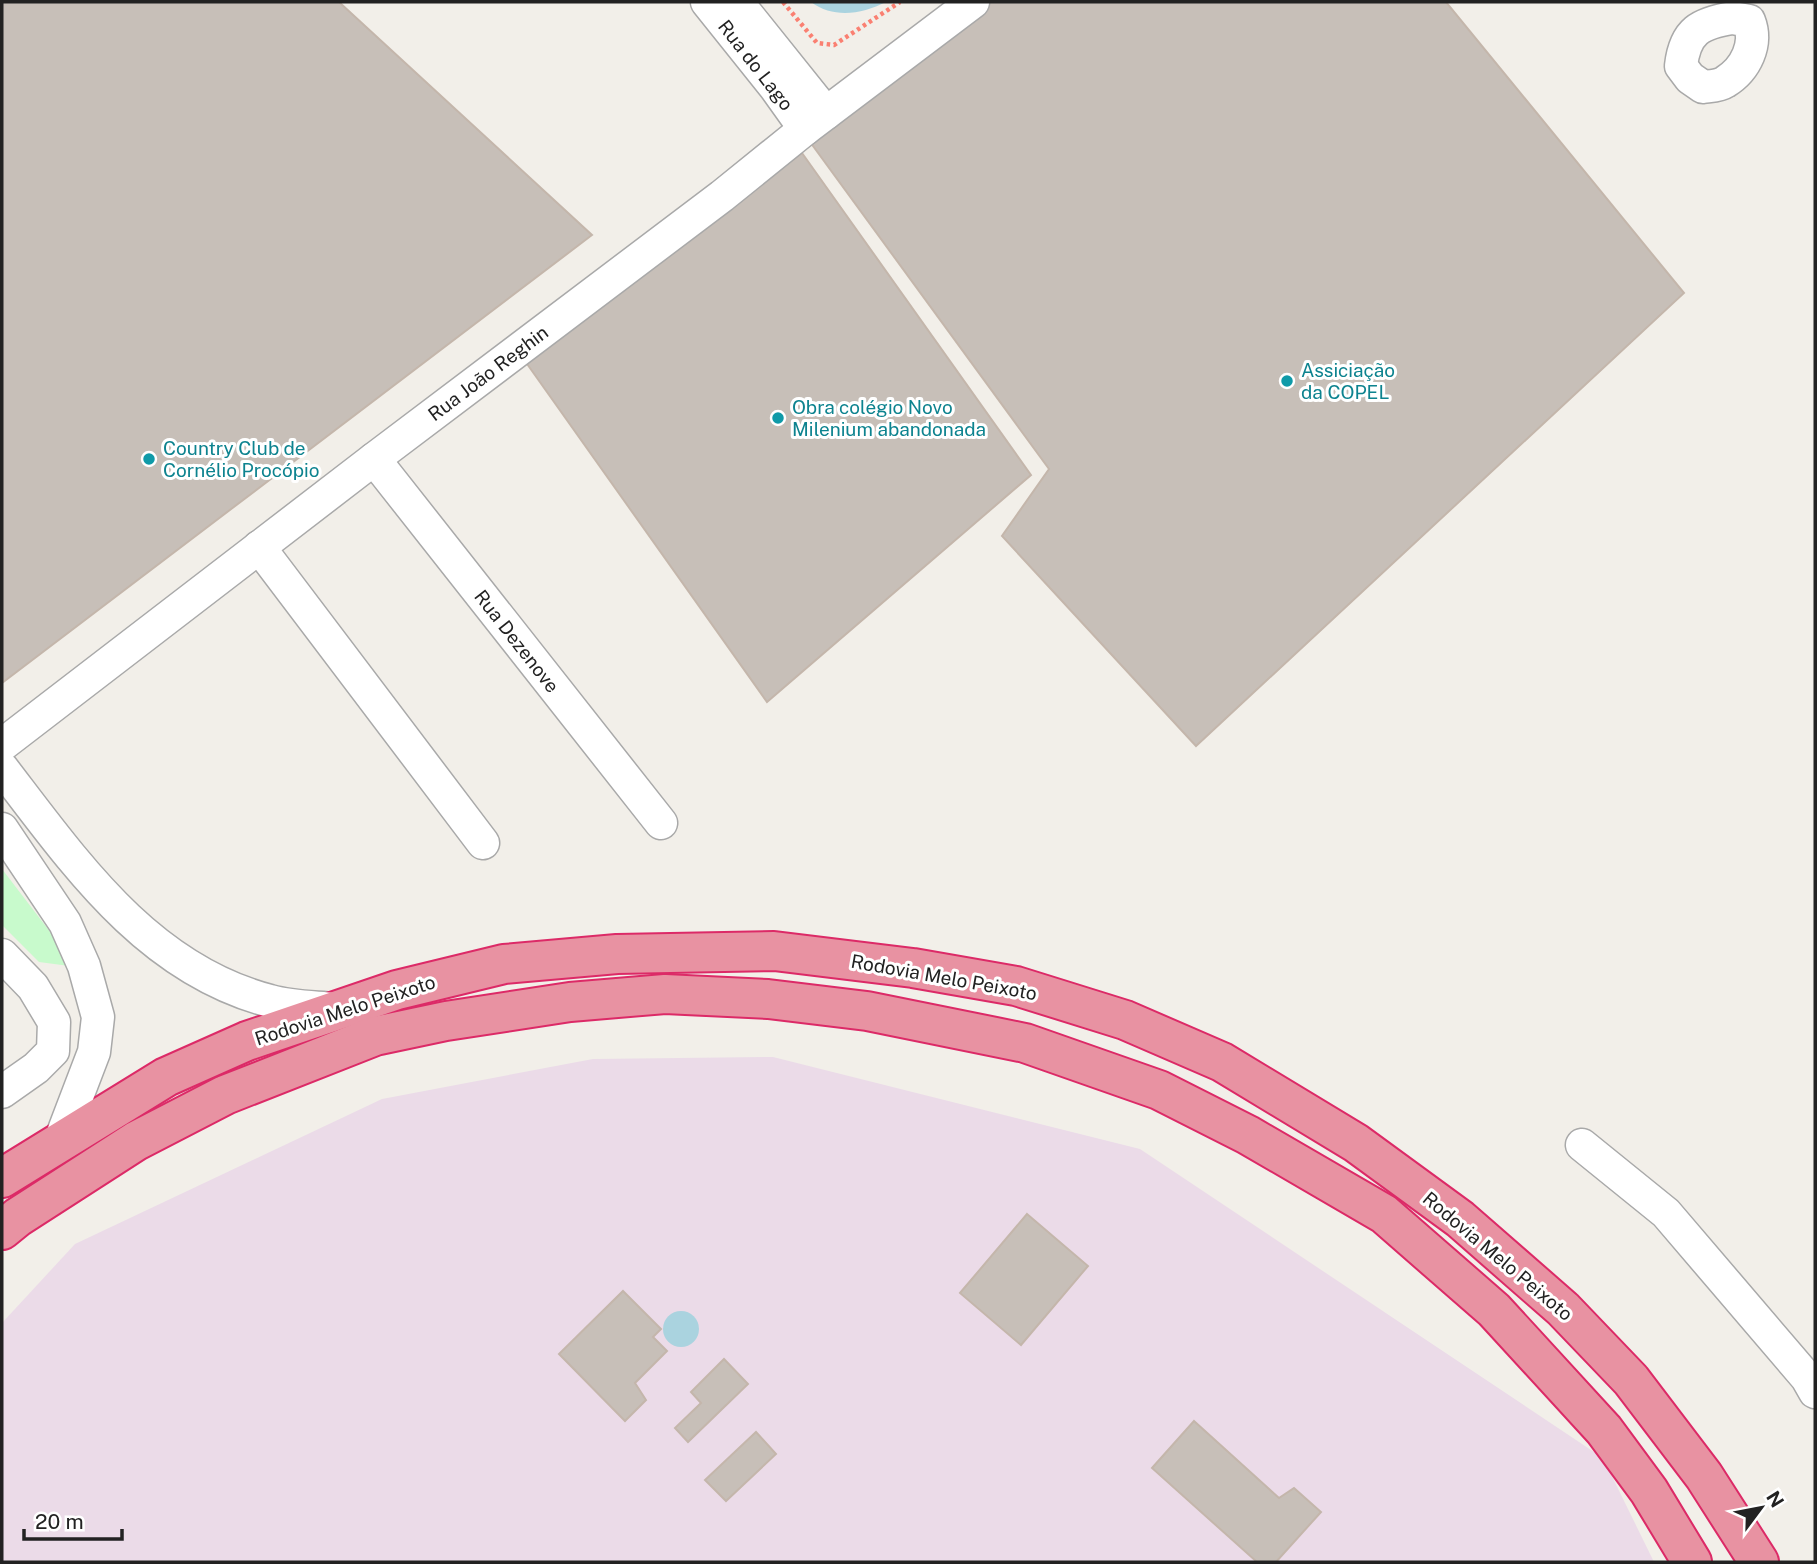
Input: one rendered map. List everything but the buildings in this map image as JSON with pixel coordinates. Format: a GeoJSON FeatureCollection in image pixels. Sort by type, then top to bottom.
{"type":"FeatureCollection","features":[{"type":"Feature","properties":{"kind":"highway","name":"Rodovia Melo Peixoto"},"geometry":{"type":"LineString","coordinates":[[2,1178],[166,1077],[247,1041],[334,1009],[397,990],[504,964],[617,954],[774,951],[914,968],[1016,986],[1125,1020],[1222,1062],[1356,1143],[1460,1219],[1563,1309],[1631,1380],[1704,1476],[1759,1562]]}},
{"type":"Feature","properties":{"kind":"highway","name":"Rodovia Melo Peixoto"},"geometry":{"type":"LineString","coordinates":[[2,1230],[136,1141],[225,1095],[375,1036],[446,1021],[570,1002],[665,994],[768,999],[867,1011],[1025,1043],[1159,1090],[1248,1135],[1384,1214],[1494,1310],[1604,1430],[1649,1491],[1692,1562]]}},
{"type":"Feature","properties":{"kind":"street","name":"Rua do Lago"},"geometry":{"type":"LineString","coordinates":[[706,2],[775,87],[816,121]]}},
{"type":"Feature","properties":{"kind":"street"},"geometry":{"type":"LineString","coordinates":[[737,2],[816,121]]}},
{"type":"Feature","properties":{"kind":"street","name":"Rua João Reghin"},"geometry":{"type":"LineString","coordinates":[[2,745],[973,2]]}},
{"type":"Feature","properties":{"kind":"street","name":"Rua Dezenove"},"geometry":{"type":"LineString","coordinates":[[374,459],[660,823]]}},
{"type":"Feature","properties":{"kind":"street"},"geometry":{"type":"LineString","coordinates":[[259,547],[484,844]]}},
{"type":"Feature","properties":{"kind":"street"},"geometry":{"type":"LineString","coordinates":[[2,768],[114,907],[167,953],[219,982],[271,1002],[334,1009]]}},
{"type":"Feature","properties":{"kind":"street"},"geometry":{"type":"LineString","coordinates":[[2,829],[65,923],[85,966],[98,1017],[94,1052],[60,1141]]}},
{"type":"Feature","properties":{"kind":"street"},"geometry":{"type":"LineString","coordinates":[[2,955],[33,987],[54,1022],[53,1051],[36,1068],[2,1091]]}},
{"type":"Feature","properties":{"kind":"street"},"geometry":{"type":"LineString","coordinates":[[1582,1145],[1666,1213],[1807,1378],[1815,1392]]}},
{"type":"Feature","properties":{"kind":"path"},"geometry":{"type":"LineString","coordinates":[[783,2],[817,43],[834,45],[900,2]]}},
{"type":"Feature","properties":{"kind":"shaded area"},"geometry":{"type":"Polygon","coordinates":[[[773,1057],[1140,1149],[1603,1458],[1654,1562],[2,1562],[2,1323],[75,1244],[382,1099],[593,1059],[773,1057]]]}},
{"type":"Feature","properties":{"kind":"green space"},"geometry":{"type":"Polygon","coordinates":[[[2,869],[77,967],[39,962],[2,925],[2,869]]]}},
{"type":"Feature","properties":{"kind":"water"},"geometry":{"type":"Polygon","coordinates":[[[811,2],[886,2],[858,12],[839,13],[811,2]]]}},
{"type":"Feature","properties":{"kind":"water"},"geometry":{"type":"Polygon","coordinates":[[[681,1311],[694,1316],[699,1329],[694,1342],[681,1347],[668,1342],[663,1329],[668,1316],[681,1311]]]}},
{"type":"Feature","properties":{"kind":"place","name":"Assiciação da COPEL"},"geometry":{"type":"Point","coordinates":[1287,381]}},
{"type":"Feature","properties":{"kind":"place","name":"Obra colégio Novo Milenium abandonada"},"geometry":{"type":"Point","coordinates":[778,418]}},
{"type":"Feature","properties":{"kind":"place","name":"Country Club de Cornélio Procópio"},"geometry":{"type":"Point","coordinates":[149,459]}}]}
